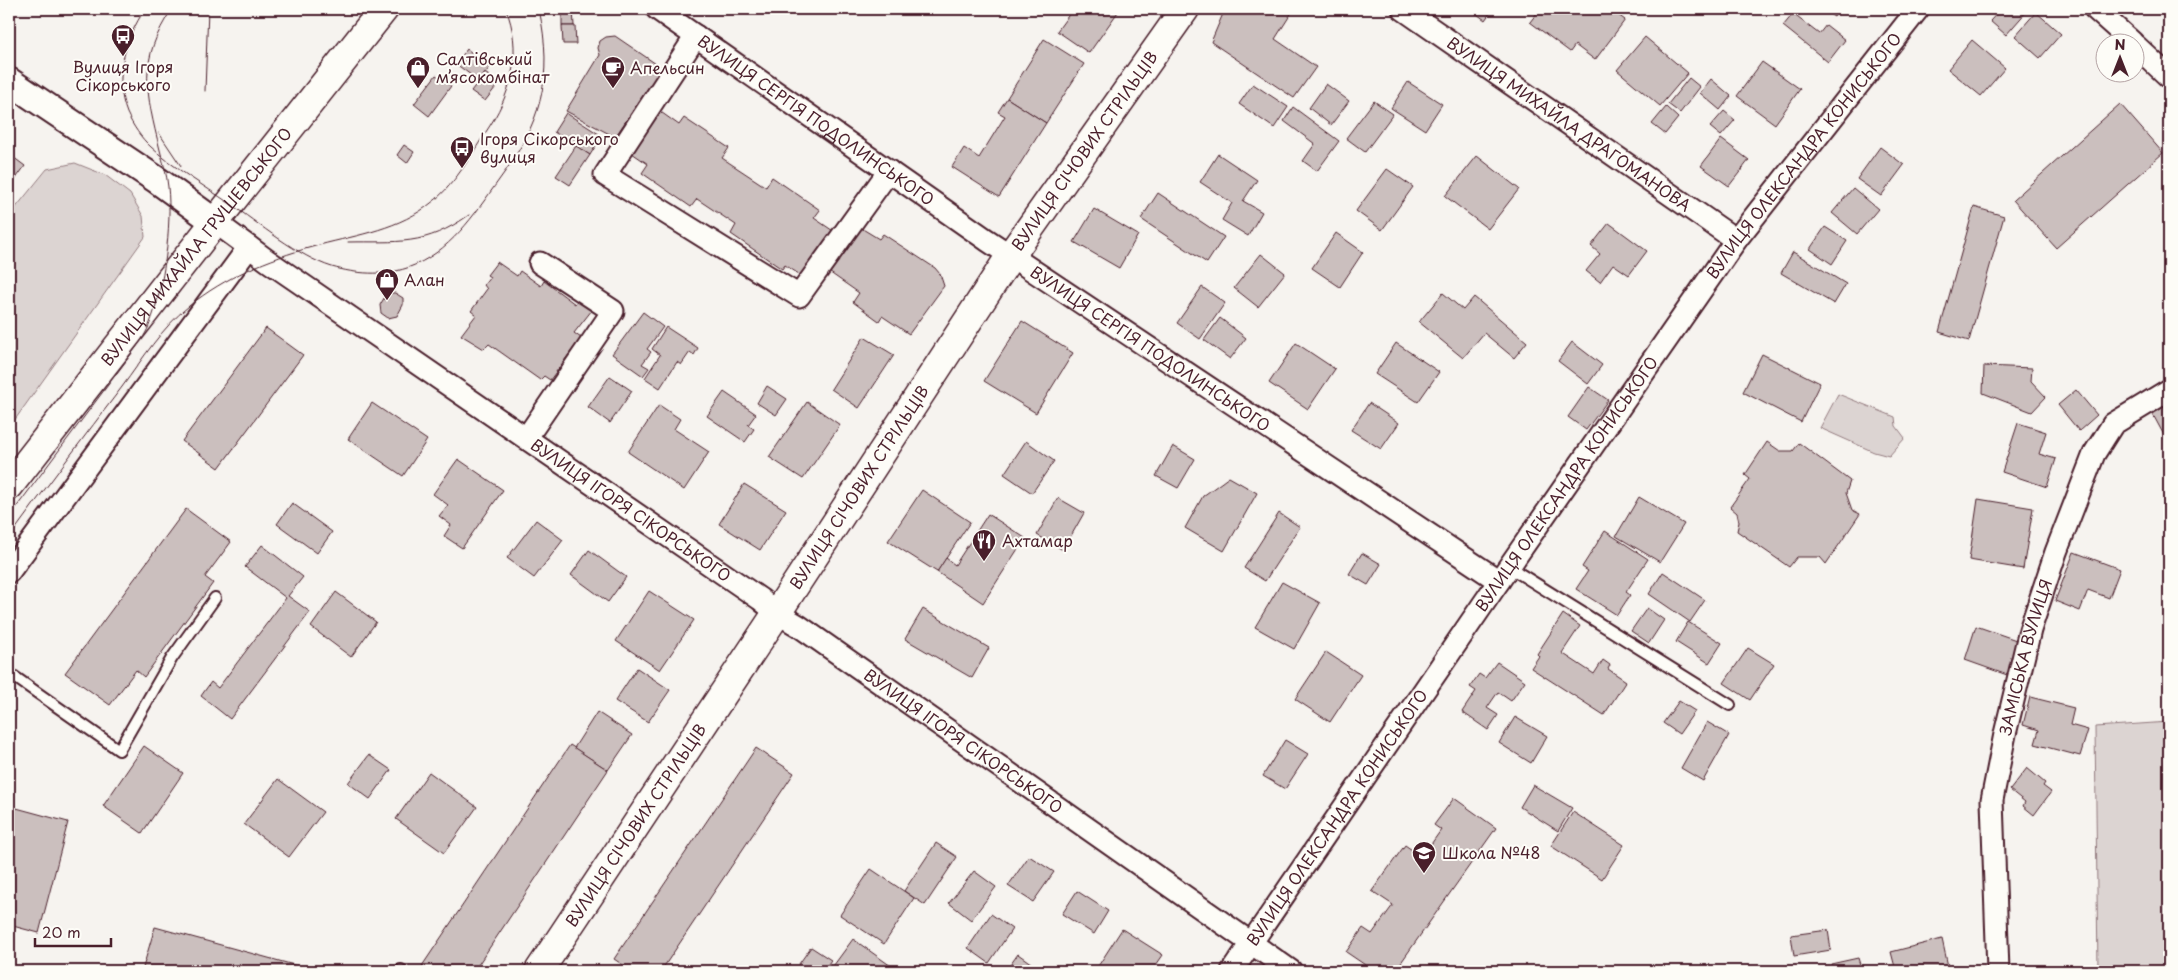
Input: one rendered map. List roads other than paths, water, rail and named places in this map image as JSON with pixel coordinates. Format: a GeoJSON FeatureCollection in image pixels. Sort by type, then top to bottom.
{"type":"FeatureCollection","features":[{"type":"Feature","properties":{"kind":"main road","name":"ВУЛИЦЯ МИХАЙЛА ГРУШЕВСЬКОГО"},"geometry":{"type":"LineString","coordinates":[[9,486],[384,9]]}},
{"type":"Feature","properties":{"kind":"main road","name":"ВУЛИЦЯ СІЧОВИХ СТРІЛЬЦІВ"},"geometry":{"type":"LineString","coordinates":[[539,971],[777,613],[1011,255],[1185,9]]}},
{"type":"Feature","properties":{"kind":"street","name":"ВУЛИЦЯ СЕРГІЯ ПОДОЛИНСЬКОГО"},"geometry":{"type":"LineString","coordinates":[[657,9],[1011,255],[1504,574]]}},
{"type":"Feature","properties":{"kind":"street","name":"ВУЛИЦЯ МИХАЙЛА ДРАГОМАНОВА"},"geometry":{"type":"LineString","coordinates":[[1403,9],[1736,240]]}},
{"type":"Feature","properties":{"kind":"street","name":"ВУЛИЦЯ ОЛЕКСАНДРА КОНИСЬКОГО"},"geometry":{"type":"LineString","coordinates":[[1232,971],[1736,240],[1918,9]]}},
{"type":"Feature","properties":{"kind":"street"},"geometry":{"type":"LineString","coordinates":[[2095,9],[2121,32]]}},
{"type":"Feature","properties":{"kind":"street"},"geometry":{"type":"LineString","coordinates":[[696,36],[605,174],[799,296],[889,171]]}},
{"type":"Feature","properties":{"kind":"street"},"geometry":{"type":"LineString","coordinates":[[2146,55],[2169,77]]}},
{"type":"Feature","properties":{"kind":"street","name":"ВУЛИЦЯ ІГОРЯ СІКОРСЬКОГО"},"geometry":{"type":"LineString","coordinates":[[9,81],[157,180],[249,247],[527,437],[760,599],[777,613],[800,626],[1290,971]]}},
{"type":"Feature","properties":{"kind":"street"},"geometry":{"type":"LineString","coordinates":[[9,572],[249,247]]}},
{"type":"Feature","properties":{"kind":"street"},"geometry":{"type":"LineString","coordinates":[[527,437],[613,311],[540,263]]}},
{"type":"Feature","properties":{"kind":"street","name":"ЗАМІСЬКА ВУЛИЦЯ"},"geometry":{"type":"LineString","coordinates":[[1998,971],[1992,800],[2005,734],[2030,630],[2056,552],[2094,454],[2113,424],[2169,390]]}},
{"type":"Feature","properties":{"kind":"lane"},"geometry":{"type":"LineString","coordinates":[[1504,574],[1730,704]]}},
{"type":"Feature","properties":{"kind":"lane"},"geometry":{"type":"LineString","coordinates":[[9,673],[119,750],[172,658],[215,598]]}},
{"type":"Feature","properties":{"kind":"tram line"},"geometry":{"type":"LineString","coordinates":[[145,9],[127,46],[121,73],[123,100],[127,113],[144,140],[179,170],[306,256],[332,267],[369,273],[398,271],[436,253],[460,232],[513,159],[534,119],[544,79],[545,57],[539,9]]}},
{"type":"Feature","properties":{"kind":"tram line"},"geometry":{"type":"LineString","coordinates":[[9,517],[139,343],[147,330],[155,309],[166,256],[169,202],[167,178],[148,94],[148,78],[149,61],[153,45],[172,9]]}},
{"type":"Feature","properties":{"kind":"tram line"},"geometry":{"type":"LineString","coordinates":[[205,91],[208,9]]}},
{"type":"Feature","properties":{"kind":"tram line"},"geometry":{"type":"LineString","coordinates":[[9,538],[153,344],[179,314],[189,306],[217,286],[263,263],[400,222],[426,207],[446,190],[462,169],[499,111],[510,83],[513,68],[514,39],[506,9]]}},
{"type":"Feature","properties":{"kind":"tram line"},"geometry":{"type":"LineString","coordinates":[[159,133],[181,166]]}},
{"type":"Feature","properties":{"kind":"tram line"},"geometry":{"type":"LineString","coordinates":[[348,242],[411,240],[438,233],[469,215]]}},
{"type":"Feature","properties":{"kind":"place","name":"Вулиця Ігоря Сікорського"},"geometry":{"type":"Point","coordinates":[123,57]}},
{"type":"Feature","properties":{"kind":"place","name":"Салтівський мʼясокомбінат"},"geometry":{"type":"Point","coordinates":[418,89]}},
{"type":"Feature","properties":{"kind":"place","name":"Апельсин"},"geometry":{"type":"Point","coordinates":[613,89]}},
{"type":"Feature","properties":{"kind":"place","name":"Ігоря Сікорського вулиця"},"geometry":{"type":"Point","coordinates":[462,169]}},
{"type":"Feature","properties":{"kind":"place","name":"Алан"},"geometry":{"type":"Point","coordinates":[387,301]}},
{"type":"Feature","properties":{"kind":"place","name":"Ахтамар"},"geometry":{"type":"Point","coordinates":[984,562]}},
{"type":"Feature","properties":{"kind":"place","name":"Школа №48"},"geometry":{"type":"Point","coordinates":[1424,874]}}]}
